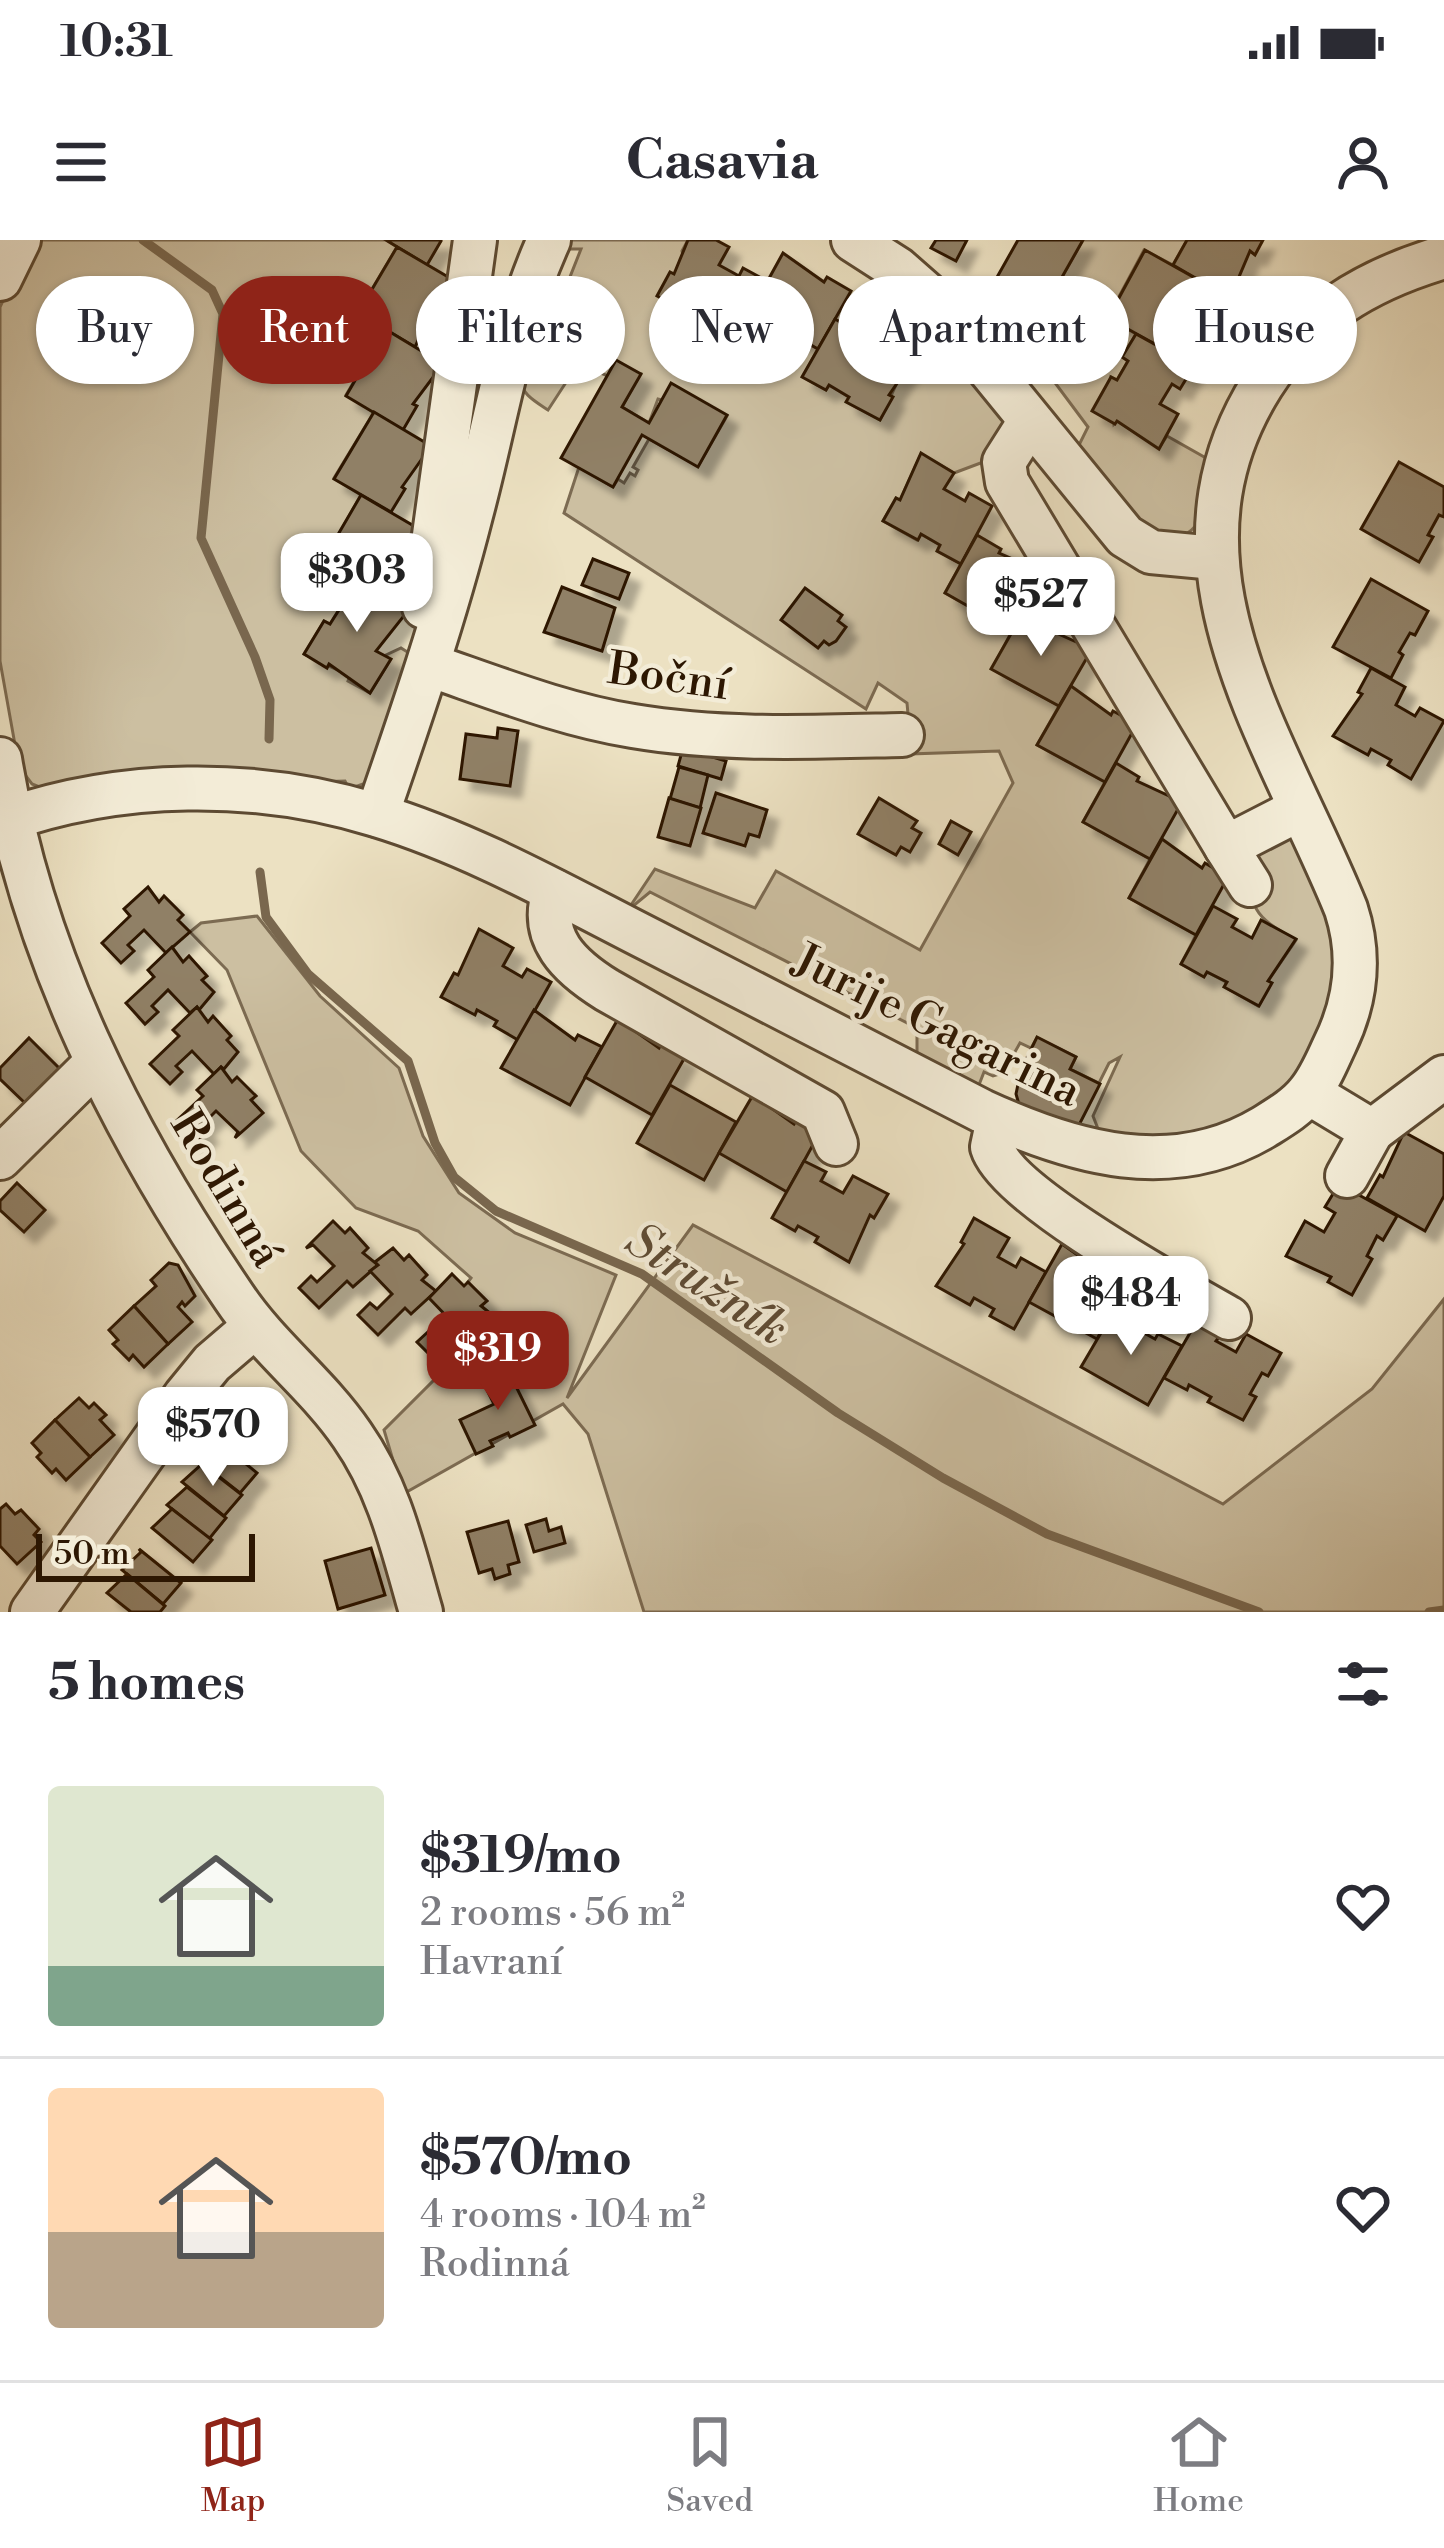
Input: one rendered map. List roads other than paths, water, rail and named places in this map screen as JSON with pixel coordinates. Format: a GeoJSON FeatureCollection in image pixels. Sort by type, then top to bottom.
{"type":"FeatureCollection","features":[{"type":"Feature","properties":{"kind":"street"},"geometry":{"type":"LineString","coordinates":[[0,279],[19,240]]}},
{"type":"Feature","properties":{"kind":"street"},"geometry":{"type":"LineString","coordinates":[[433,651],[424,603],[475,240]]}},
{"type":"Feature","properties":{"kind":"street"},"geometry":{"type":"LineString","coordinates":[[377,815],[433,651],[509,352],[549,240]]}},
{"type":"Feature","properties":{"kind":"street"},"geometry":{"type":"LineString","coordinates":[[853,240],[931,298],[1125,536],[1150,552],[1215,558]]}},
{"type":"Feature","properties":{"kind":"street","name":"Jurije Gagarina"},"geometry":{"type":"LineString","coordinates":[[5,820],[106,794],[201,788],[279,795],[377,815],[554,891],[998,1118],[1093,1152],[1170,1159],[1239,1142],[1309,1093],[1340,1035],[1356,955],[1346,910],[1233,647],[1215,558],[1217,515],[1232,443],[1275,365],[1297,337],[1330,308],[1381,278],[1444,257]]}},
{"type":"Feature","properties":{"kind":"street"},"geometry":{"type":"LineString","coordinates":[[1030,422],[1005,458],[1007,482],[1250,885]]}},
{"type":"Feature","properties":{"kind":"street","name":"Boční"},"geometry":{"type":"LineString","coordinates":[[433,651],[544,704],[628,726],[767,738],[902,735]]}},
{"type":"Feature","properties":{"kind":"street","name":"Rodinná"},"geometry":{"type":"LineString","coordinates":[[0,759],[5,820],[96,1063],[190,1229],[254,1327],[212,1363],[185,1396],[32,1612]]}},
{"type":"Feature","properties":{"kind":"street"},"geometry":{"type":"LineString","coordinates":[[1226,847],[1300,809]]}},
{"type":"Feature","properties":{"kind":"street"},"geometry":{"type":"LineString","coordinates":[[554,891],[549,927],[578,969],[823,1112],[836,1144]]}},
{"type":"Feature","properties":{"kind":"street"},"geometry":{"type":"LineString","coordinates":[[0,1158],[96,1063]]}},
{"type":"Feature","properties":{"kind":"street"},"geometry":{"type":"LineString","coordinates":[[1347,1176],[1372,1131],[1444,1077]]}},
{"type":"Feature","properties":{"kind":"street"},"geometry":{"type":"LineString","coordinates":[[1309,1093],[1372,1131]]}},
{"type":"Feature","properties":{"kind":"street"},"geometry":{"type":"LineString","coordinates":[[998,1118],[992,1147],[1005,1170],[1098,1241],[1229,1318]]}},
{"type":"Feature","properties":{"kind":"street"},"geometry":{"type":"LineString","coordinates":[[254,1327],[351,1433],[388,1496],[421,1612]]}},
{"type":"Feature","properties":{"kind":"waterway","name":"Stružník"},"geometry":{"type":"LineString","coordinates":[[143,240],[212,290],[223,314],[201,538],[270,700],[269,739]]}},
{"type":"Feature","properties":{"kind":"waterway","name":"Stružník"},"geometry":{"type":"LineString","coordinates":[[260,872],[266,917],[308,974],[408,1061],[435,1143],[454,1177],[496,1211],[642,1274],[838,1413],[943,1478],[1047,1534],[1259,1612]]}},
{"type":"Feature","properties":{"kind":"waterway","name":"Stružník"},"geometry":{"type":"LineString","coordinates":[[1429,1612],[1444,1610]]}}]}
